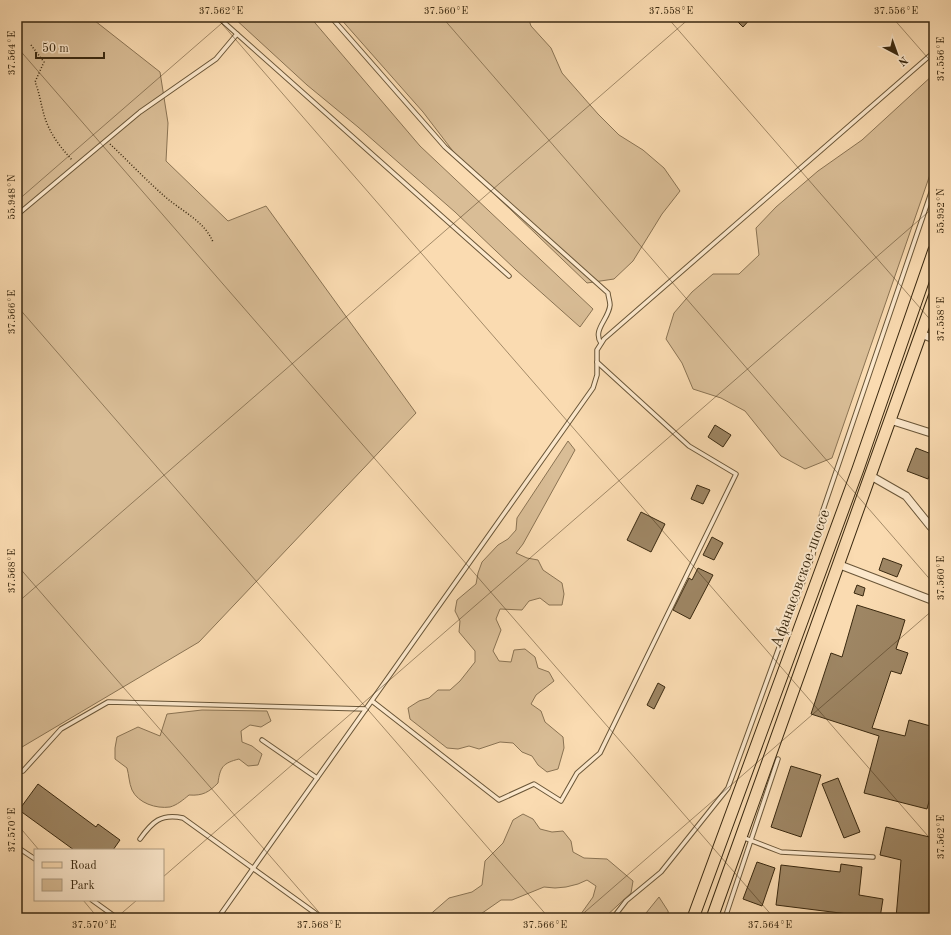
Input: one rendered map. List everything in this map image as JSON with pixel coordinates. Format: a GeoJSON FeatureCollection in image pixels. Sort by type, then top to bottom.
{"type":"FeatureCollection","features":[{"type":"Feature","properties":{"kind":"main road","name":"Афанасовское шоссе"},"geometry":{"type":"LineString","coordinates":[[693,918],[858,469],[934,250]]}},
{"type":"Feature","properties":{"kind":"main road","name":"Афанасовское шоссе"},"geometry":{"type":"LineString","coordinates":[[712,918],[747,839],[890,420],[934,297]]}},
{"type":"Feature","properties":{"kind":"street"},"geometry":{"type":"LineString","coordinates":[[921,334],[934,339]]}},
{"type":"Feature","properties":{"kind":"street"},"geometry":{"type":"LineString","coordinates":[[890,420],[934,434]]}},
{"type":"Feature","properties":{"kind":"street"},"geometry":{"type":"LineString","coordinates":[[871,476],[906,496],[931,527],[934,528]]}},
{"type":"Feature","properties":{"kind":"street"},"geometry":{"type":"LineString","coordinates":[[840,565],[934,601]]}},
{"type":"Feature","properties":{"kind":"lane"},"geometry":{"type":"LineString","coordinates":[[218,17],[509,276]]}},
{"type":"Feature","properties":{"kind":"lane"},"geometry":{"type":"LineString","coordinates":[[331,17],[445,148],[608,292],[610,305],[598,332],[598,339],[601,343]]}},
{"type":"Feature","properties":{"kind":"lane"},"geometry":{"type":"LineString","coordinates":[[17,215],[76,164],[140,112],[216,59],[237,34]]}},
{"type":"Feature","properties":{"kind":"lane"},"geometry":{"type":"LineString","coordinates":[[218,918],[593,388],[597,375],[596,350],[601,343],[934,52]]}},
{"type":"Feature","properties":{"kind":"lane"},"geometry":{"type":"LineString","coordinates":[[613,918],[626,901],[661,872],[728,788],[813,554],[822,513],[934,184]]}},
{"type":"Feature","properties":{"kind":"lane"},"geometry":{"type":"LineString","coordinates":[[372,701],[499,800],[534,784],[561,801],[577,773],[600,753],[736,474],[690,446],[597,362]]}},
{"type":"Feature","properties":{"kind":"lane"},"geometry":{"type":"LineString","coordinates":[[17,773],[23,772],[62,728],[108,702],[366,709]]}},
{"type":"Feature","properties":{"kind":"lane"},"geometry":{"type":"LineString","coordinates":[[262,740],[317,778]]}},
{"type":"Feature","properties":{"kind":"lane"},"geometry":{"type":"LineString","coordinates":[[725,918],[747,839],[778,759]]}},
{"type":"Feature","properties":{"kind":"lane"},"geometry":{"type":"LineString","coordinates":[[140,839],[151,825],[162,817],[173,815],[183,818],[322,918]]}},
{"type":"Feature","properties":{"kind":"lane"},"geometry":{"type":"LineString","coordinates":[[747,839],[781,852],[873,857]]}},
{"type":"Feature","properties":{"kind":"lane"},"geometry":{"type":"LineString","coordinates":[[17,846],[34,858]]}},
{"type":"Feature","properties":{"kind":"lane"},"geometry":{"type":"LineString","coordinates":[[93,901],[117,918]]}},
{"type":"Feature","properties":{"kind":"path"},"geometry":{"type":"LineString","coordinates":[[31,45],[44,62],[34,82],[41,97],[45,118],[52,135],[76,164]]}},
{"type":"Feature","properties":{"kind":"path"},"geometry":{"type":"LineString","coordinates":[[106,140],[161,193],[179,209],[194,218],[209,232],[213,242]]}},
{"type":"Feature","properties":{"kind":"green space"},"geometry":{"type":"Polygon","coordinates":[[[17,17],[90,17],[160,72],[168,123],[166,161],[228,221],[266,206],[416,413],[199,642],[17,750],[17,17]]]}},
{"type":"Feature","properties":{"kind":"green space"},"geometry":{"type":"Polygon","coordinates":[[[233,17],[310,17],[420,146],[593,309],[580,327],[516,270],[455,212],[358,127],[307,85],[233,17]]]}},
{"type":"Feature","properties":{"kind":"green space"},"geometry":{"type":"Polygon","coordinates":[[[339,17],[528,17],[531,26],[551,48],[562,73],[598,114],[619,135],[643,150],[664,168],[680,191],[662,214],[633,261],[614,279],[587,283],[462,163],[423,112],[339,17]]]}},
{"type":"Feature","properties":{"kind":"green space"},"geometry":{"type":"Polygon","coordinates":[[[934,74],[934,163],[832,458],[805,469],[781,456],[745,411],[721,398],[693,389],[682,363],[666,339],[674,313],[692,292],[713,274],[739,274],[759,255],[756,228],[776,207],[818,171],[862,140],[934,74]]]}},
{"type":"Feature","properties":{"kind":"green space"},"geometry":{"type":"Polygon","coordinates":[[[568,441],[575,450],[523,544],[516,553],[527,558],[538,560],[543,570],[562,583],[564,594],[562,605],[549,605],[540,598],[529,601],[522,610],[500,609],[496,619],[501,630],[493,651],[499,661],[511,662],[514,650],[525,649],[535,657],[538,668],[549,672],[554,681],[536,695],[531,704],[541,711],[545,722],[563,737],[564,748],[558,769],[547,772],[538,765],[532,756],[522,752],[513,743],[500,742],[479,749],[469,746],[458,749],[447,748],[410,719],[408,708],[419,701],[429,698],[438,690],[450,690],[460,681],[475,662],[475,651],[459,632],[460,621],[455,611],[457,600],[476,584],[482,562],[498,545],[508,539],[516,530],[517,518],[568,441]]]}},
{"type":"Feature","properties":{"kind":"green space"},"geometry":{"type":"Polygon","coordinates":[[[202,710],[267,711],[271,721],[261,727],[250,725],[241,731],[242,742],[252,746],[262,754],[258,765],[248,766],[239,759],[229,762],[221,769],[218,783],[212,789],[202,794],[189,795],[178,804],[170,807],[153,806],[143,802],[132,790],[127,768],[115,759],[117,737],[138,727],[160,736],[167,714],[202,710]]]}},
{"type":"Feature","properties":{"kind":"green space"},"geometry":{"type":"Polygon","coordinates":[[[523,814],[533,819],[540,829],[552,832],[563,831],[571,841],[573,852],[584,858],[607,859],[633,881],[631,893],[604,918],[578,918],[593,897],[596,886],[587,880],[566,887],[544,887],[512,900],[501,900],[475,918],[426,918],[449,898],[472,892],[482,885],[485,861],[503,843],[513,820],[523,814]]]}},
{"type":"Feature","properties":{"kind":"green space"},"geometry":{"type":"Polygon","coordinates":[[[659,897],[668,911],[669,918],[642,918],[659,897]]]}},
{"type":"Feature","properties":{"kind":"building"},"geometry":{"type":"Polygon","coordinates":[[[733,17],[752,17],[743,27],[733,17]]]}},
{"type":"Feature","properties":{"kind":"building"},"geometry":{"type":"Polygon","coordinates":[[[715,425],[731,435],[723,447],[708,437],[715,425]]]}},
{"type":"Feature","properties":{"kind":"building"},"geometry":{"type":"Polygon","coordinates":[[[916,448],[934,455],[934,463],[928,479],[907,471],[916,448]]]}},
{"type":"Feature","properties":{"kind":"building"},"geometry":{"type":"Polygon","coordinates":[[[697,485],[710,490],[703,504],[691,499],[697,485]]]}},
{"type":"Feature","properties":{"kind":"building"},"geometry":{"type":"Polygon","coordinates":[[[641,512],[665,524],[651,552],[627,540],[641,512]]]}},
{"type":"Feature","properties":{"kind":"building"},"geometry":{"type":"Polygon","coordinates":[[[712,537],[723,543],[714,560],[703,555],[712,537]]]}},
{"type":"Feature","properties":{"kind":"building"},"geometry":{"type":"Polygon","coordinates":[[[883,558],[902,565],[897,577],[879,570],[883,558]]]}},
{"type":"Feature","properties":{"kind":"building"},"geometry":{"type":"Polygon","coordinates":[[[698,568],[713,575],[690,619],[673,610],[689,578],[692,580],[698,568]]]}},
{"type":"Feature","properties":{"kind":"building"},"geometry":{"type":"Polygon","coordinates":[[[857,585],[865,588],[863,596],[854,593],[857,585]]]}},
{"type":"Feature","properties":{"kind":"building"},"geometry":{"type":"Polygon","coordinates":[[[857,605],[905,620],[896,649],[908,653],[901,674],[891,671],[872,728],[905,736],[909,720],[934,727],[934,783],[927,809],[864,793],[879,736],[811,714],[831,653],[842,657],[857,605]]]}},
{"type":"Feature","properties":{"kind":"building"},"geometry":{"type":"Polygon","coordinates":[[[658,683],[665,687],[654,709],[647,705],[658,683]]]}},
{"type":"Feature","properties":{"kind":"building"},"geometry":{"type":"Polygon","coordinates":[[[791,766],[821,775],[801,837],[771,827],[791,766]]]}},
{"type":"Feature","properties":{"kind":"building"},"geometry":{"type":"Polygon","coordinates":[[[838,778],[860,832],[844,838],[822,784],[838,778]]]}},
{"type":"Feature","properties":{"kind":"building"},"geometry":{"type":"Polygon","coordinates":[[[38,784],[96,827],[98,824],[120,840],[114,849],[73,849],[19,810],[38,784]]]}},
{"type":"Feature","properties":{"kind":"building"},"geometry":{"type":"Polygon","coordinates":[[[886,827],[934,838],[934,854],[930,873],[934,873],[932,918],[896,918],[901,860],[880,855],[886,827]]]}},
{"type":"Feature","properties":{"kind":"building"},"geometry":{"type":"Polygon","coordinates":[[[757,862],[775,868],[762,906],[743,899],[757,862]]]}},
{"type":"Feature","properties":{"kind":"building"},"geometry":{"type":"Polygon","coordinates":[[[841,864],[862,867],[859,895],[883,899],[880,918],[776,905],[781,865],[840,872],[841,864]]]}}]}
